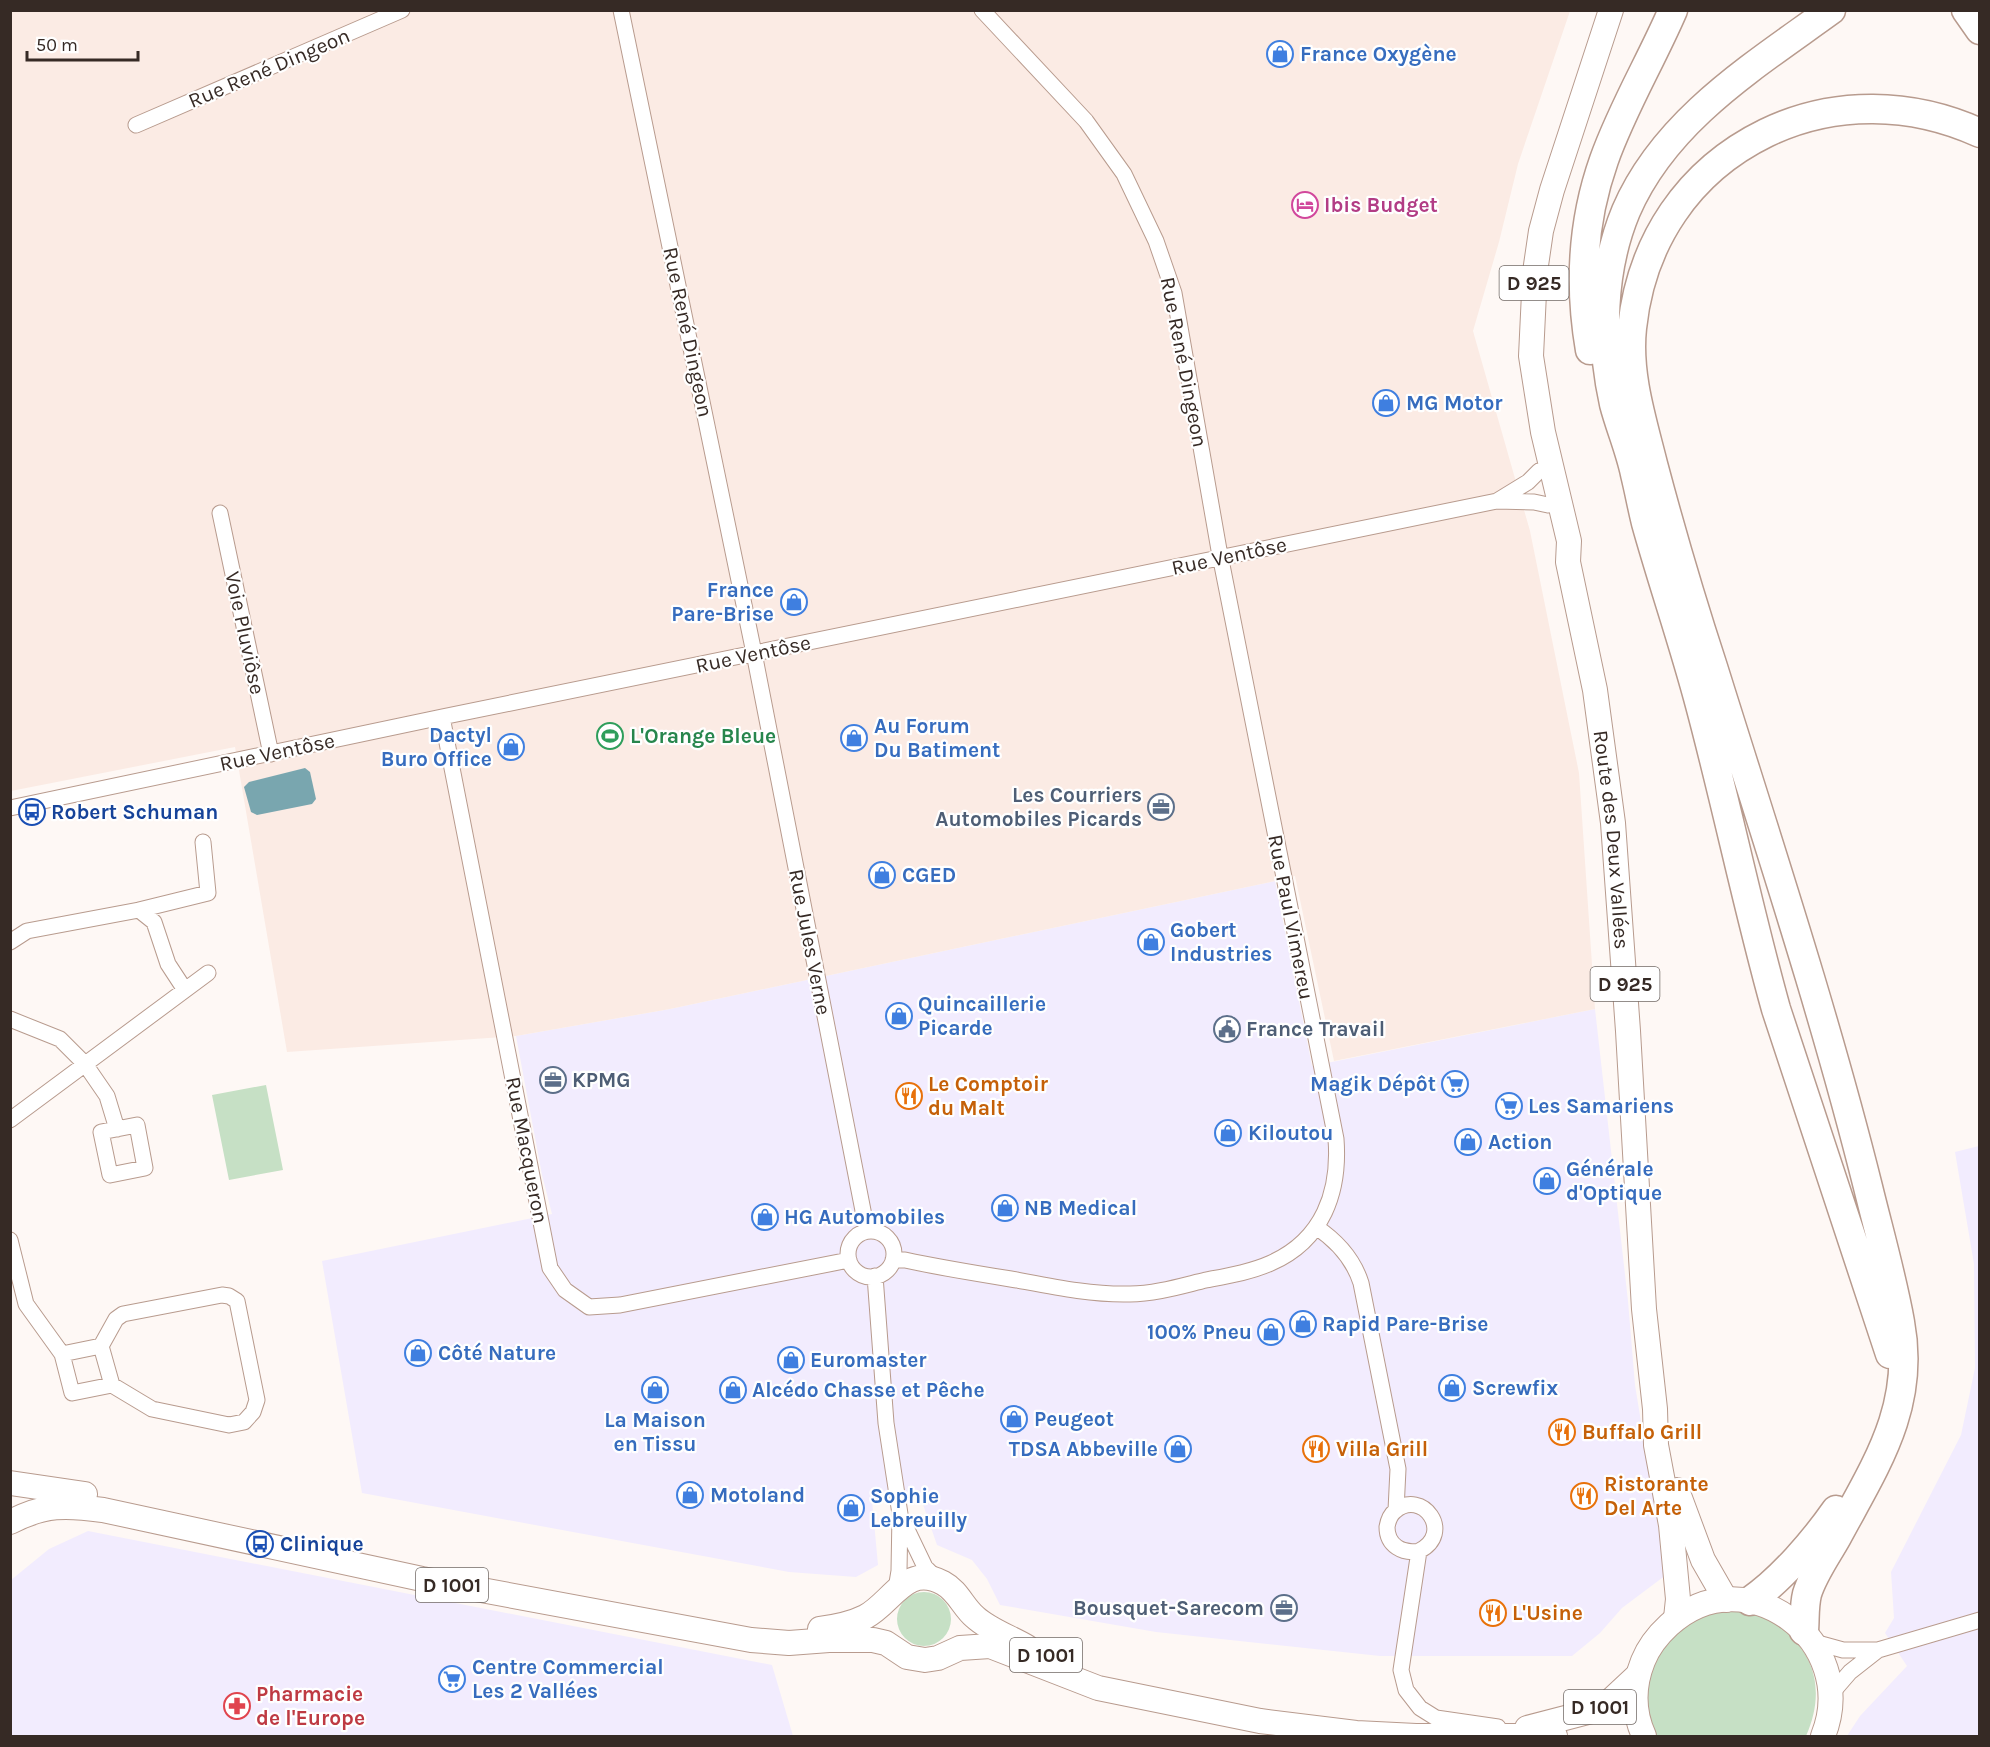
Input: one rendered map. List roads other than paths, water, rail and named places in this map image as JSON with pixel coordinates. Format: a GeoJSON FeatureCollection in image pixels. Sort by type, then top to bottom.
{"type":"FeatureCollection","features":[{"type":"Feature","properties":{"kind":"highway"},"geometry":{"type":"LineString","coordinates":[[1673,10],[1604,159],[1593,196],[1584,247],[1582,278],[1588,339],[1606,418],[1645,520],[1700,703],[1776,1009],[1888,1345],[1892,1380],[1890,1400],[1875,1443],[1846,1495],[1825,1526],[1767,1590],[1738,1600]]}},
{"type":"Feature","properties":{"kind":"highway"},"geometry":{"type":"LineString","coordinates":[[1645,520],[1635,471],[1614,405],[1604,320],[1609,277],[1620,229],[1640,183],[1661,153],[1689,120],[1754,65],[1831,10]]}},
{"type":"Feature","properties":{"kind":"highway"},"geometry":{"type":"LineString","coordinates":[[1809,1637],[1805,1607],[1812,1581],[1883,1450],[1899,1406],[1904,1380],[1901,1323],[1842,1084],[1808,966],[1672,538],[1642,459],[1627,407],[1617,325],[1617,288],[1625,251],[1637,220],[1660,174],[1689,138],[1745,88],[1852,10]]}},
{"type":"Feature","properties":{"kind":"highway"},"geometry":{"type":"LineString","coordinates":[[1966,10],[1980,30]]}},
{"type":"Feature","properties":{"kind":"highway"},"geometry":{"type":"LineString","coordinates":[[1672,538],[1637,401],[1632,352],[1632,331],[1637,296],[1647,261],[1671,213],[1701,178],[1735,150],[1777,127],[1808,117],[1836,110],[1901,110],[1938,117],[1980,133]]}},
{"type":"Feature","properties":{"kind":"main road","name":"Route des Deux Vallées"},"geometry":{"type":"LineString","coordinates":[[1568,562],[1558,543],[1539,471],[1520,365],[1519,292],[1527,231],[1543,173],[1596,10]]}},
{"type":"Feature","properties":{"kind":"main road","name":"Route des Deux Vallées"},"geometry":{"type":"LineString","coordinates":[[1611,10],[1552,190],[1541,231],[1535,272],[1531,356],[1543,432],[1569,541],[1568,562],[1595,690],[1613,823],[1644,1308],[1655,1409],[1656,1444],[1671,1525],[1678,1599],[1676,1618]]}},
{"type":"Feature","properties":{"kind":"main road","name":"Route des Deux Vallées"},"geometry":{"type":"LineString","coordinates":[[1655,1409],[1690,1528],[1707,1569],[1738,1600]]}},
{"type":"Feature","properties":{"kind":"main road","name":"D 1001"},"geometry":{"type":"LineString","coordinates":[[10,1483],[96,1496],[322,1549],[674,1611],[752,1629],[794,1631],[843,1625],[864,1618],[892,1595]]}},
{"type":"Feature","properties":{"kind":"main road","name":"D 1001"},"geometry":{"type":"LineString","coordinates":[[10,1522],[30,1511],[60,1506],[104,1510],[422,1579],[574,1606],[695,1631],[772,1643],[873,1640],[886,1643],[897,1650]]}},
{"type":"Feature","properties":{"kind":"main road"},"geometry":{"type":"LineString","coordinates":[[919,1578],[938,1580],[953,1590],[961,1601],[964,1625],[958,1643],[949,1652],[938,1658],[913,1659],[897,1650],[889,1640],[884,1629],[883,1616],[892,1595],[907,1582],[919,1578]]}},
{"type":"Feature","properties":{"kind":"main road"},"geometry":{"type":"LineString","coordinates":[[1644,1737],[1636,1703],[1638,1675],[1652,1644],[1676,1618],[1697,1607],[1738,1600],[1776,1610],[1809,1637],[1827,1671],[1828,1715],[1844,1737]]}},
{"type":"Feature","properties":{"kind":"main road","name":"D 1001"},"geometry":{"type":"LineString","coordinates":[[961,1601],[968,1611],[985,1625],[1036,1651],[1140,1696]]}},
{"type":"Feature","properties":{"kind":"main road","name":"D 1001"},"geometry":{"type":"LineString","coordinates":[[949,1652],[972,1646],[990,1646],[1098,1688],[1260,1721],[1356,1733],[1555,1737]]}},
{"type":"Feature","properties":{"kind":"main road","name":"D 1001"},"geometry":{"type":"LineString","coordinates":[[1489,1735],[1519,1730],[1592,1711],[1608,1703],[1638,1675]]}},
{"type":"Feature","properties":{"kind":"street","name":"Rue René Dingeon"},"geometry":{"type":"LineString","coordinates":[[136,125],[402,10]]}},
{"type":"Feature","properties":{"kind":"street","name":"Rue René Dingeon"},"geometry":{"type":"LineString","coordinates":[[621,10],[754,653]]}},
{"type":"Feature","properties":{"kind":"street","name":"Rue René Dingeon"},"geometry":{"type":"LineString","coordinates":[[982,10],[1086,121],[1124,174],[1156,241],[1174,293],[1220,557]]}},
{"type":"Feature","properties":{"kind":"street","name":"Rue Ventôse"},"geometry":{"type":"LineString","coordinates":[[1497,501],[1528,482],[1539,471]]}},
{"type":"Feature","properties":{"kind":"street","name":"Rue Ventôse"},"geometry":{"type":"LineString","coordinates":[[10,808],[1497,501],[1534,502],[1548,505]]}},
{"type":"Feature","properties":{"kind":"street","name":"Voie Pluviôse"},"geometry":{"type":"LineString","coordinates":[[220,513],[271,753]]}},
{"type":"Feature","properties":{"kind":"street","name":"Rue Paul Vimereu"},"geometry":{"type":"LineString","coordinates":[[892,1260],[905,1260],[1077,1290],[1131,1294],[1153,1292],[1248,1271],[1270,1263],[1290,1253],[1304,1241],[1326,1211],[1336,1175],[1336,1139],[1220,557]]}},
{"type":"Feature","properties":{"kind":"street","name":"Rue Jules Verne"},"geometry":{"type":"LineString","coordinates":[[754,653],[867,1231]]}},
{"type":"Feature","properties":{"kind":"street","name":"Rue Macqueron"},"geometry":{"type":"LineString","coordinates":[[442,717],[550,1268],[565,1290],[589,1307],[620,1305],[849,1260]]}},
{"type":"Feature","properties":{"kind":"street"},"geometry":{"type":"LineString","coordinates":[[10,942],[27,931],[139,910],[208,893],[203,842]]}},
{"type":"Feature","properties":{"kind":"street"},"geometry":{"type":"LineString","coordinates":[[139,910],[154,922],[168,964],[185,990]]}},
{"type":"Feature","properties":{"kind":"street"},"geometry":{"type":"LineString","coordinates":[[10,1120],[208,973]]}},
{"type":"Feature","properties":{"kind":"street"},"geometry":{"type":"LineString","coordinates":[[10,1020],[60,1039],[85,1064],[107,1096],[117,1129]]}},
{"type":"Feature","properties":{"kind":"street"},"geometry":{"type":"LineString","coordinates":[[1316,1227],[1330,1236],[1357,1271],[1398,1469],[1396,1510],[1388,1522],[1388,1537],[1404,1551],[1419,1551],[1431,1541],[1435,1528],[1430,1514],[1416,1505],[1398,1469]]}},
{"type":"Feature","properties":{"kind":"street"},"geometry":{"type":"LineString","coordinates":[[867,1231],[880,1233],[890,1241],[892,1247],[892,1260],[889,1267],[875,1276],[859,1273],[849,1260],[849,1245],[860,1234],[867,1231]]}},
{"type":"Feature","properties":{"kind":"street"},"geometry":{"type":"LineString","coordinates":[[10,1240],[26,1304],[62,1354],[72,1393],[111,1385],[152,1409],[229,1425],[244,1422],[253,1412],[257,1400],[237,1301],[230,1296],[222,1295],[123,1314],[116,1319],[101,1347],[111,1385]]}},
{"type":"Feature","properties":{"kind":"street"},"geometry":{"type":"LineString","coordinates":[[875,1276],[885,1416],[900,1514],[899,1571],[892,1595]]}},
{"type":"Feature","properties":{"kind":"street"},"geometry":{"type":"LineString","coordinates":[[62,1354],[101,1347]]}},
{"type":"Feature","properties":{"kind":"street"},"geometry":{"type":"LineString","coordinates":[[1396,1510],[1416,1505]]}},
{"type":"Feature","properties":{"kind":"street"},"geometry":{"type":"LineString","coordinates":[[900,1514],[925,1567],[938,1580]]}},
{"type":"Feature","properties":{"kind":"street"},"geometry":{"type":"LineString","coordinates":[[1419,1551],[1401,1670],[1406,1690],[1420,1708],[1436,1718],[1519,1730]]}},
{"type":"Feature","properties":{"kind":"street"},"geometry":{"type":"LineString","coordinates":[[1809,1637],[1843,1650],[1878,1650],[1980,1620]]}},
{"type":"Feature","properties":{"kind":"street"},"geometry":{"type":"LineString","coordinates":[[1828,1715],[1850,1672],[1878,1650]]}},
{"type":"Feature","properties":{"kind":"water"},"geometry":{"type":"Polygon","coordinates":[[[305,768],[310,772],[316,799],[312,804],[257,815],[251,812],[244,787],[249,782],[305,768]]]}},
{"type":"Feature","properties":{"kind":"place","name":"France Oxygène"},"geometry":{"type":"Point","coordinates":[1280,54]}},
{"type":"Feature","properties":{"kind":"place","name":"Ibis Budget"},"geometry":{"type":"Point","coordinates":[1305,205]}},
{"type":"Feature","properties":{"kind":"place","name":"MG Motor"},"geometry":{"type":"Point","coordinates":[1386,403]}},
{"type":"Feature","properties":{"kind":"place","name":"France Pare-Brise"},"geometry":{"type":"Point","coordinates":[794,602]}},
{"type":"Feature","properties":{"kind":"place","name":"L'Orange Bleue"},"geometry":{"type":"Point","coordinates":[610,736]}},
{"type":"Feature","properties":{"kind":"place","name":"Au Forum Du Batiment"},"geometry":{"type":"Point","coordinates":[854,738]}},
{"type":"Feature","properties":{"kind":"place","name":"Dactyl Buro Office"},"geometry":{"type":"Point","coordinates":[511,747]}},
{"type":"Feature","properties":{"kind":"place","name":"Les Courriers Automobiles Picards"},"geometry":{"type":"Point","coordinates":[1161,807]}},
{"type":"Feature","properties":{"kind":"place","name":"Robert Schuman"},"geometry":{"type":"Point","coordinates":[32,812]}},
{"type":"Feature","properties":{"kind":"place","name":"CGED"},"geometry":{"type":"Point","coordinates":[882,875]}},
{"type":"Feature","properties":{"kind":"place","name":"Gobert Industries"},"geometry":{"type":"Point","coordinates":[1151,942]}},
{"type":"Feature","properties":{"kind":"place","name":"Quincaillerie Picarde"},"geometry":{"type":"Point","coordinates":[899,1016]}},
{"type":"Feature","properties":{"kind":"place","name":"France Travail"},"geometry":{"type":"Point","coordinates":[1227,1029]}},
{"type":"Feature","properties":{"kind":"place","name":"KPMG"},"geometry":{"type":"Point","coordinates":[553,1080]}},
{"type":"Feature","properties":{"kind":"place","name":"Magik Dépôt"},"geometry":{"type":"Point","coordinates":[1455,1084]}},
{"type":"Feature","properties":{"kind":"place","name":"Le Comptoir du Malt"},"geometry":{"type":"Point","coordinates":[909,1096]}},
{"type":"Feature","properties":{"kind":"place","name":"Les Samariens"},"geometry":{"type":"Point","coordinates":[1509,1106]}},
{"type":"Feature","properties":{"kind":"place","name":"Kiloutou"},"geometry":{"type":"Point","coordinates":[1228,1133]}},
{"type":"Feature","properties":{"kind":"place","name":"Action"},"geometry":{"type":"Point","coordinates":[1468,1142]}},
{"type":"Feature","properties":{"kind":"place","name":"Générale d'Optique"},"geometry":{"type":"Point","coordinates":[1547,1181]}},
{"type":"Feature","properties":{"kind":"place","name":"NB Medical"},"geometry":{"type":"Point","coordinates":[1005,1208]}},
{"type":"Feature","properties":{"kind":"place","name":"HG Automobiles"},"geometry":{"type":"Point","coordinates":[765,1217]}},
{"type":"Feature","properties":{"kind":"place","name":"Rapid Pare-Brise"},"geometry":{"type":"Point","coordinates":[1303,1324]}},
{"type":"Feature","properties":{"kind":"place","name":"100% Pneu"},"geometry":{"type":"Point","coordinates":[1271,1332]}},
{"type":"Feature","properties":{"kind":"place","name":"Côté Nature"},"geometry":{"type":"Point","coordinates":[418,1353]}},
{"type":"Feature","properties":{"kind":"place","name":"Euromaster"},"geometry":{"type":"Point","coordinates":[791,1360]}},
{"type":"Feature","properties":{"kind":"place","name":"Screwfix"},"geometry":{"type":"Point","coordinates":[1452,1388]}},
{"type":"Feature","properties":{"kind":"place","name":"La Maison en Tissu"},"geometry":{"type":"Point","coordinates":[655,1390]}},
{"type":"Feature","properties":{"kind":"place","name":"Alcédo Chasse et Pêche"},"geometry":{"type":"Point","coordinates":[733,1390]}},
{"type":"Feature","properties":{"kind":"place","name":"Peugeot"},"geometry":{"type":"Point","coordinates":[1014,1419]}},
{"type":"Feature","properties":{"kind":"place","name":"Buffalo Grill"},"geometry":{"type":"Point","coordinates":[1562,1432]}},
{"type":"Feature","properties":{"kind":"place","name":"TDSA Abbeville"},"geometry":{"type":"Point","coordinates":[1178,1449]}},
{"type":"Feature","properties":{"kind":"place","name":"Villa Grill"},"geometry":{"type":"Point","coordinates":[1316,1449]}},
{"type":"Feature","properties":{"kind":"place","name":"Motoland"},"geometry":{"type":"Point","coordinates":[690,1495]}},
{"type":"Feature","properties":{"kind":"place","name":"Ristorante Del Arte"},"geometry":{"type":"Point","coordinates":[1584,1496]}},
{"type":"Feature","properties":{"kind":"place","name":"Sophie Lebreuilly"},"geometry":{"type":"Point","coordinates":[851,1508]}},
{"type":"Feature","properties":{"kind":"place","name":"Clinique"},"geometry":{"type":"Point","coordinates":[260,1544]}},
{"type":"Feature","properties":{"kind":"place","name":"Bousquet-Sarecom"},"geometry":{"type":"Point","coordinates":[1284,1608]}},
{"type":"Feature","properties":{"kind":"place","name":"L'Usine"},"geometry":{"type":"Point","coordinates":[1493,1613]}},
{"type":"Feature","properties":{"kind":"place","name":"Centre Commercial Les 2 Vallées"},"geometry":{"type":"Point","coordinates":[452,1679]}},
{"type":"Feature","properties":{"kind":"place","name":"Pharmacie de l'Europe"},"geometry":{"type":"Point","coordinates":[237,1706]}}]}
